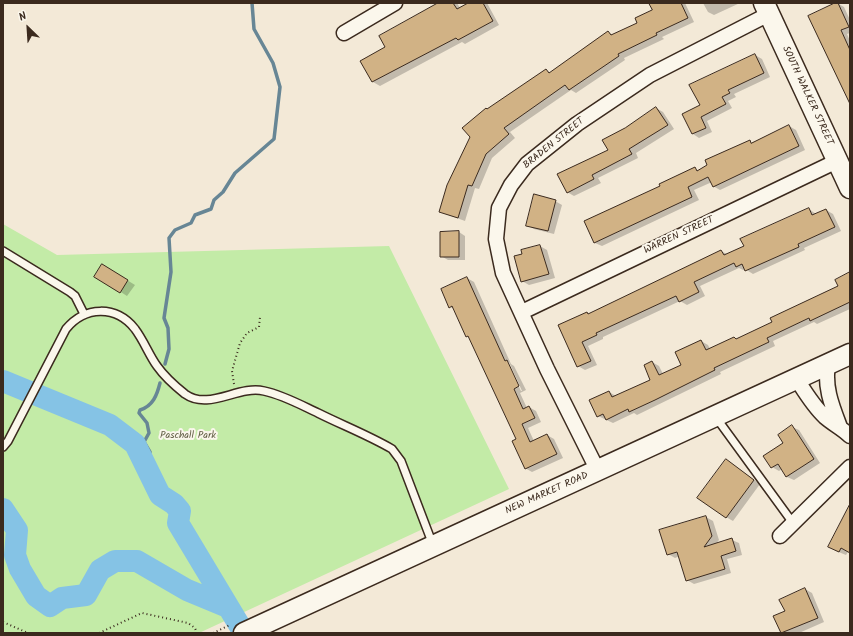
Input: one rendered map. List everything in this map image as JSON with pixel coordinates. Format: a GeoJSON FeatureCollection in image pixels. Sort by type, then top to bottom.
{"type":"FeatureCollection","features":[{"type":"Feature","properties":{"kind":"street"},"geometry":{"type":"LineString","coordinates":[[344,33],[395,3]]}},
{"type":"Feature","properties":{"kind":"street","name":"SOUTH WALKER STREET"},"geometry":{"type":"LineString","coordinates":[[766,9],[850,188]]}},
{"type":"Feature","properties":{"kind":"street","name":"BRADEN STREET"},"geometry":{"type":"LineString","coordinates":[[598,471],[503,273],[496,239],[499,208],[510,185],[527,164],[577,124],[650,75],[766,9]]}},
{"type":"Feature","properties":{"kind":"street","name":"WARREN STREET"},"geometry":{"type":"LineString","coordinates":[[522,312],[837,161]]}},
{"type":"Feature","properties":{"kind":"street","name":"NEW MARKET ROAD"},"geometry":{"type":"LineString","coordinates":[[244,633],[850,354]]}},
{"type":"Feature","properties":{"kind":"street"},"geometry":{"type":"LineString","coordinates":[[828,364],[825,378],[828,392],[845,431]]}},
{"type":"Feature","properties":{"kind":"street"},"geometry":{"type":"LineString","coordinates":[[796,378],[816,407],[826,418],[845,431]]}},
{"type":"Feature","properties":{"kind":"street"},"geometry":{"type":"LineString","coordinates":[[780,536],[850,467]]}},
{"type":"Feature","properties":{"kind":"lane"},"geometry":{"type":"LineString","coordinates":[[3,252],[76,296],[84,314]]}},
{"type":"Feature","properties":{"kind":"lane"},"geometry":{"type":"LineString","coordinates":[[3,447],[8,441],[60,337],[71,322],[84,314],[94,311],[106,311],[118,315],[129,322],[163,374],[194,399],[205,400],[254,390],[272,393],[392,449],[401,461],[433,546]]}},
{"type":"Feature","properties":{"kind":"lane"},"geometry":{"type":"LineString","coordinates":[[715,416],[793,523]]}},
{"type":"Feature","properties":{"kind":"path"},"geometry":{"type":"LineString","coordinates":[[235,393],[232,372],[240,343],[247,333],[259,327],[260,317]]}},
{"type":"Feature","properties":{"kind":"path"},"geometry":{"type":"LineString","coordinates":[[99,633],[142,613],[188,623],[195,628],[197,633]]}},
{"type":"Feature","properties":{"kind":"path"},"geometry":{"type":"LineString","coordinates":[[3,622],[28,633]]}},
{"type":"Feature","properties":{"kind":"green space","name":"Paschall Park"},"geometry":{"type":"Polygon","coordinates":[[[3,224],[57,255],[389,246],[509,489],[199,633],[3,633],[3,224]]]}},
{"type":"Feature","properties":{"kind":"building"},"geometry":{"type":"Polygon","coordinates":[[[438,3],[453,3],[457,9],[468,3],[483,3],[493,21],[458,40],[456,38],[372,82],[360,61],[385,47],[379,36],[438,3]]]}},
{"type":"Feature","properties":{"kind":"building"},"geometry":{"type":"Polygon","coordinates":[[[649,3],[681,3],[688,18],[656,33],[657,35],[618,54],[619,56],[569,90],[565,85],[504,128],[509,134],[486,154],[472,186],[468,185],[458,218],[439,212],[447,185],[470,137],[462,128],[486,108],[487,109],[546,69],[549,73],[608,31],[611,35],[637,23],[635,18],[652,10],[649,3]]]}},
{"type":"Feature","properties":{"kind":"building"},"geometry":{"type":"Polygon","coordinates":[[[838,3],[849,27],[841,30],[850,50],[850,104],[808,16],[838,3]]]}},
{"type":"Feature","properties":{"kind":"building"},"geometry":{"type":"Polygon","coordinates":[[[755,54],[764,73],[728,90],[730,93],[722,97],[726,104],[701,117],[706,128],[692,134],[682,114],[700,105],[689,85],[755,54]]]}},
{"type":"Feature","properties":{"kind":"building"},"geometry":{"type":"Polygon","coordinates":[[[656,107],[668,125],[629,149],[632,154],[592,175],[594,179],[567,193],[557,174],[608,150],[602,140],[625,128],[656,107]]]}},
{"type":"Feature","properties":{"kind":"building"},"geometry":{"type":"Polygon","coordinates":[[[789,125],[799,146],[713,187],[708,177],[688,187],[692,197],[594,243],[584,221],[660,186],[659,184],[695,167],[697,171],[707,165],[705,160],[750,140],[751,143],[789,125]]]}},
{"type":"Feature","properties":{"kind":"building"},"geometry":{"type":"Polygon","coordinates":[[[534,194],[556,200],[548,231],[526,226],[534,194]]]}},
{"type":"Feature","properties":{"kind":"building"},"geometry":{"type":"Polygon","coordinates":[[[809,208],[812,215],[826,209],[835,227],[798,244],[799,247],[745,271],[742,264],[736,267],[734,263],[694,282],[699,292],[679,302],[676,296],[596,333],[597,335],[582,342],[591,361],[577,367],[558,325],[587,312],[588,314],[721,250],[724,255],[744,246],[740,239],[809,208]]]}},
{"type":"Feature","properties":{"kind":"building"},"geometry":{"type":"Polygon","coordinates":[[[459,231],[459,257],[440,257],[440,232],[459,231]]]}},
{"type":"Feature","properties":{"kind":"building"},"geometry":{"type":"Polygon","coordinates":[[[540,245],[549,274],[521,282],[514,256],[522,254],[521,250],[540,245]]]}},
{"type":"Feature","properties":{"kind":"building"},"geometry":{"type":"Polygon","coordinates":[[[102,264],[128,280],[120,293],[94,277],[102,264]]]}},
{"type":"Feature","properties":{"kind":"building"},"geometry":{"type":"Polygon","coordinates":[[[850,272],[850,302],[810,321],[809,318],[767,338],[769,342],[714,368],[715,370],[629,412],[628,409],[606,420],[603,414],[597,417],[589,400],[609,391],[612,397],[650,380],[644,365],[652,361],[659,375],[681,365],[675,352],[701,340],[706,350],[734,337],[736,339],[772,322],[770,318],[838,286],[835,280],[850,272]]]}},
{"type":"Feature","properties":{"kind":"building"},"geometry":{"type":"Polygon","coordinates":[[[467,277],[505,361],[507,360],[519,386],[514,389],[523,409],[529,406],[535,418],[522,424],[530,442],[547,434],[557,454],[525,469],[512,441],[516,439],[468,336],[466,337],[452,306],[449,308],[441,289],[467,277]]]}},
{"type":"Feature","properties":{"kind":"building"},"geometry":{"type":"Polygon","coordinates":[[[792,425],[814,459],[786,477],[778,464],[771,468],[763,456],[783,443],[778,435],[792,425]]]}},
{"type":"Feature","properties":{"kind":"building"},"geometry":{"type":"Polygon","coordinates":[[[726,459],[754,480],[726,518],[697,498],[726,459]]]}},
{"type":"Feature","properties":{"kind":"building"},"geometry":{"type":"Polygon","coordinates":[[[850,504],[850,553],[841,548],[839,552],[828,547],[850,504]]]}},
{"type":"Feature","properties":{"kind":"building"},"geometry":{"type":"Polygon","coordinates":[[[706,516],[712,536],[704,547],[732,538],[736,551],[721,556],[725,569],[686,581],[677,552],[667,555],[659,530],[706,516]]]}},
{"type":"Feature","properties":{"kind":"building"},"geometry":{"type":"Polygon","coordinates":[[[805,588],[818,618],[781,633],[773,616],[785,611],[779,600],[805,588]]]}},
{"type":"Feature","properties":{"kind":"waterway"},"geometry":{"type":"LineString","coordinates":[[165,364],[169,349],[168,328],[164,318],[171,272],[169,238],[175,230],[191,223],[195,215],[211,209],[214,200],[223,192],[235,173],[274,139],[280,87],[273,63],[254,29],[252,3]]}},
{"type":"Feature","properties":{"kind":"waterway"},"geometry":{"type":"LineString","coordinates":[[3,381],[110,425],[135,444],[160,495],[174,504],[180,511],[178,523],[244,633]]}},
{"type":"Feature","properties":{"kind":"waterway"},"geometry":{"type":"LineString","coordinates":[[145,465],[150,452],[144,442],[149,433],[147,423],[139,413],[140,410],[148,406],[154,400],[160,383]]}},
{"type":"Feature","properties":{"kind":"waterway"},"geometry":{"type":"LineString","coordinates":[[3,509],[17,530],[15,555],[20,569],[36,596],[50,606],[62,598],[86,595],[100,570],[115,561],[137,561],[187,590],[228,607]]}}]}
